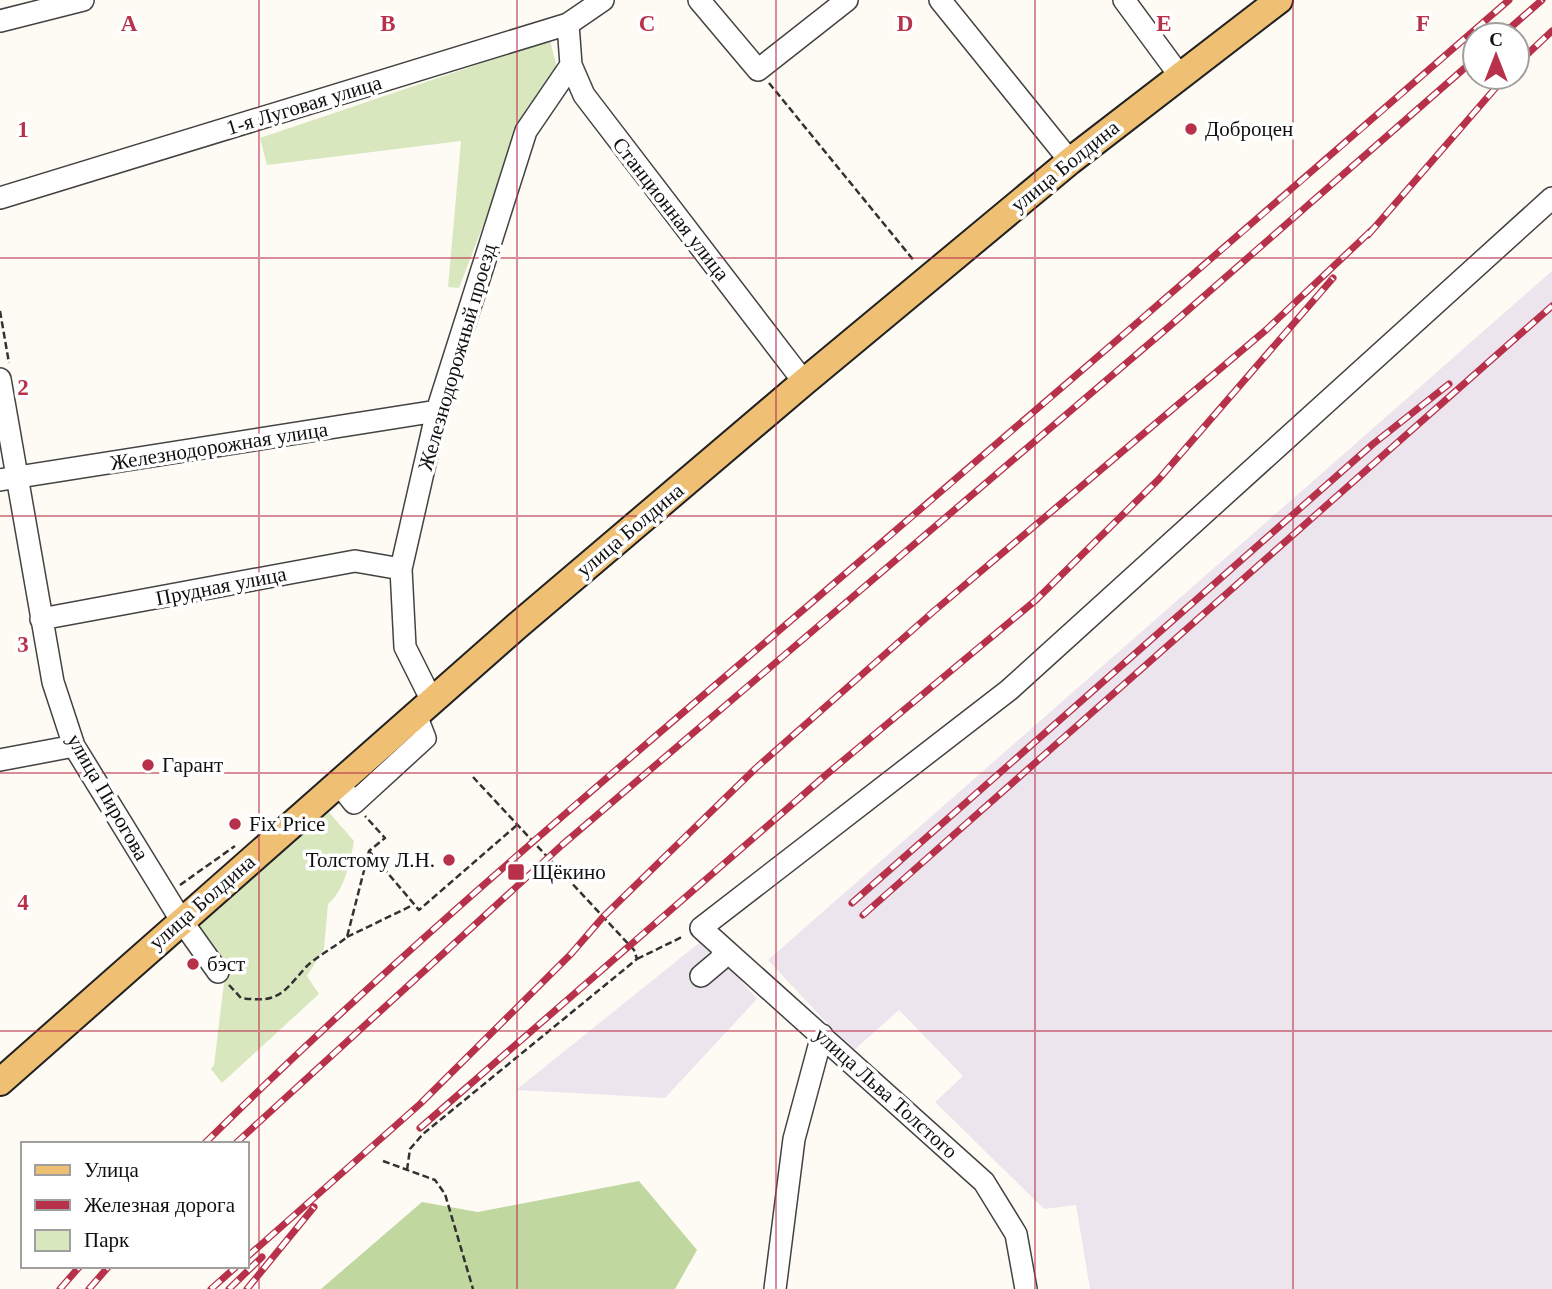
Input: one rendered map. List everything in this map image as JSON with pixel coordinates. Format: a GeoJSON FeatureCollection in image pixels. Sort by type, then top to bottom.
{"type":"FeatureCollection","features":[{"type":"Feature","properties":{"kind":"main road","name":"улица Болдина"},"geometry":{"type":"LineString","coordinates":[[0,1082],[181,920],[346,793],[424,708],[804,382],[1070,161],[1279,0]]}},
{"type":"Feature","properties":{"kind":"street"},"geometry":{"type":"LineString","coordinates":[[0,21],[83,0]]}},
{"type":"Feature","properties":{"kind":"street","name":"1-я Луговая улица"},"geometry":{"type":"LineString","coordinates":[[0,198],[568,24],[603,0]]}},
{"type":"Feature","properties":{"kind":"street"},"geometry":{"type":"LineString","coordinates":[[699,0],[758,70],[847,0]]}},
{"type":"Feature","properties":{"kind":"street"},"geometry":{"type":"LineString","coordinates":[[940,0],[1070,161]]}},
{"type":"Feature","properties":{"kind":"street"},"geometry":{"type":"LineString","coordinates":[[1124,0],[1180,76]]}},
{"type":"Feature","properties":{"kind":"street","name":"Станционная улица"},"geometry":{"type":"LineString","coordinates":[[568,24],[571,65],[584,95],[804,382]]}},
{"type":"Feature","properties":{"kind":"street","name":"Железнодорожный проезд"},"geometry":{"type":"LineString","coordinates":[[424,708],[405,647],[401,569],[437,411],[526,131],[571,65]]}},
{"type":"Feature","properties":{"kind":"street"},"geometry":{"type":"LineString","coordinates":[[701,928],[1009,690],[1552,198]]}},
{"type":"Feature","properties":{"kind":"street","name":"улица Пирогова"},"geometry":{"type":"LineString","coordinates":[[5,372],[9,479],[53,682],[74,746],[181,920],[218,972]]}},
{"type":"Feature","properties":{"kind":"street","name":"Железнодорожная улица"},"geometry":{"type":"LineString","coordinates":[[9,479],[437,411]]}},
{"type":"Feature","properties":{"kind":"street","name":"Прудная улица"},"geometry":{"type":"LineString","coordinates":[[41,620],[355,561],[401,569]]}},
{"type":"Feature","properties":{"kind":"street"},"geometry":{"type":"LineString","coordinates":[[0,760],[74,746]]}},
{"type":"Feature","properties":{"kind":"street","name":"улица Льва Толстого"},"geometry":{"type":"LineString","coordinates":[[701,928],[984,1182],[1016,1234],[1026,1289]]}},
{"type":"Feature","properties":{"kind":"street"},"geometry":{"type":"LineString","coordinates":[[701,976],[720,960],[724,951]]}},
{"type":"Feature","properties":{"kind":"street"},"geometry":{"type":"LineString","coordinates":[[775,1289],[794,1139],[822,1035]]}},
{"type":"Feature","properties":{"kind":"path"},"geometry":{"type":"LineString","coordinates":[[758,70],[928,278]]}},
{"type":"Feature","properties":{"kind":"path"},"geometry":{"type":"LineString","coordinates":[[0,312],[5,372]]}},
{"type":"Feature","properties":{"kind":"path"},"geometry":{"type":"LineString","coordinates":[[473,777],[634,950],[637,959]]}},
{"type":"Feature","properties":{"kind":"path"},"geometry":{"type":"LineString","coordinates":[[346,793],[385,838],[369,850],[347,937]]}},
{"type":"Feature","properties":{"kind":"path"},"geometry":{"type":"LineString","coordinates":[[369,850],[419,910],[517,825]]}},
{"type":"Feature","properties":{"kind":"path"},"geometry":{"type":"LineString","coordinates":[[174,889],[238,844]]}},
{"type":"Feature","properties":{"kind":"path"},"geometry":{"type":"LineString","coordinates":[[218,972],[241,998],[261,1001],[275,998],[288,991],[308,966],[347,937],[414,905]]}},
{"type":"Feature","properties":{"kind":"path"},"geometry":{"type":"LineString","coordinates":[[407,1170],[410,1149],[423,1134],[637,959],[701,928]]}},
{"type":"Feature","properties":{"kind":"path"},"geometry":{"type":"LineString","coordinates":[[383,1161],[435,1180],[445,1195],[472,1289]]}},
{"type":"Feature","properties":{"kind":"shaded area"},"geometry":{"type":"Polygon","coordinates":[[[1552,271],[1552,1289],[1090,1289],[1076,1205],[1044,1209],[935,1102],[963,1076],[899,1010],[853,1051],[768,960],[1552,271]]]}},
{"type":"Feature","properties":{"kind":"shaded area"},"geometry":{"type":"Polygon","coordinates":[[[704,939],[757,999],[665,1098],[516,1090],[704,939]]]}},
{"type":"Feature","properties":{"kind":"green space"},"geometry":{"type":"Polygon","coordinates":[[[550,40],[558,72],[520,129],[459,288],[448,287],[461,141],[267,165],[260,138],[550,40]]]}},
{"type":"Feature","properties":{"kind":"green space"},"geometry":{"type":"Polygon","coordinates":[[[320,802],[354,841],[343,883],[328,904],[324,949],[307,976],[319,994],[222,1083],[211,1069],[214,1065],[224,983],[205,963],[215,950],[191,917],[320,802]]]}},
{"type":"Feature","properties":{"kind":"green space"},"geometry":{"type":"Polygon","coordinates":[[[639,1181],[697,1250],[675,1289],[321,1289],[422,1202],[478,1212],[639,1181]]]}},
{"type":"Feature","properties":{"kind":"railway"},"geometry":{"type":"LineString","coordinates":[[206,1142],[423,938],[1509,0]]}},
{"type":"Feature","properties":{"kind":"railway"},"geometry":{"type":"LineString","coordinates":[[1518,21],[1542,0]]}},
{"type":"Feature","properties":{"kind":"railway"},"geometry":{"type":"LineString","coordinates":[[1531,51],[1552,31]]}},
{"type":"Feature","properties":{"kind":"railway"},"geometry":{"type":"LineString","coordinates":[[237,1142],[562,845],[1171,325],[1461,71]]}},
{"type":"Feature","properties":{"kind":"railway"},"geometry":{"type":"LineString","coordinates":[[1368,235],[1493,91]]}},
{"type":"Feature","properties":{"kind":"railway"},"geometry":{"type":"LineString","coordinates":[[248,1256],[420,1104],[571,954],[603,917],[756,768],[934,611],[1266,330],[1374,228]]}},
{"type":"Feature","properties":{"kind":"railway"},"geometry":{"type":"LineString","coordinates":[[420,1128],[827,774],[1036,600],[1159,479],[1333,278]]}},
{"type":"Feature","properties":{"kind":"railway"},"geometry":{"type":"LineString","coordinates":[[863,915],[1552,306]]}},
{"type":"Feature","properties":{"kind":"railway"},"geometry":{"type":"LineString","coordinates":[[852,903],[1373,444],[1449,384]]}},
{"type":"Feature","properties":{"kind":"railway"},"geometry":{"type":"LineString","coordinates":[[247,1289],[314,1207]]}},
{"type":"Feature","properties":{"kind":"railway"},"geometry":{"type":"LineString","coordinates":[[229,1289],[262,1257]]}},
{"type":"Feature","properties":{"kind":"railway"},"geometry":{"type":"LineString","coordinates":[[60,1289],[78,1268]]}},
{"type":"Feature","properties":{"kind":"railway"},"geometry":{"type":"LineString","coordinates":[[89,1289],[107,1268]]}},
{"type":"Feature","properties":{"kind":"railway"},"geometry":{"type":"LineString","coordinates":[[211,1289],[235,1268]]}},
{"type":"Feature","properties":{"kind":"place","name":"Доброцен"},"geometry":{"type":"Point","coordinates":[1191,129]}},
{"type":"Feature","properties":{"kind":"place","name":"Гарант"},"geometry":{"type":"Point","coordinates":[148,765]}},
{"type":"Feature","properties":{"kind":"place","name":"Fix Price"},"geometry":{"type":"Point","coordinates":[235,824]}},
{"type":"Feature","properties":{"kind":"place","name":"Толстому Л.Н."},"geometry":{"type":"Point","coordinates":[449,860]}},
{"type":"Feature","properties":{"kind":"place","name":"Щёкино"},"geometry":{"type":"Point","coordinates":[516,872]}},
{"type":"Feature","properties":{"kind":"place","name":"бэст"},"geometry":{"type":"Point","coordinates":[193,964]}}]}
